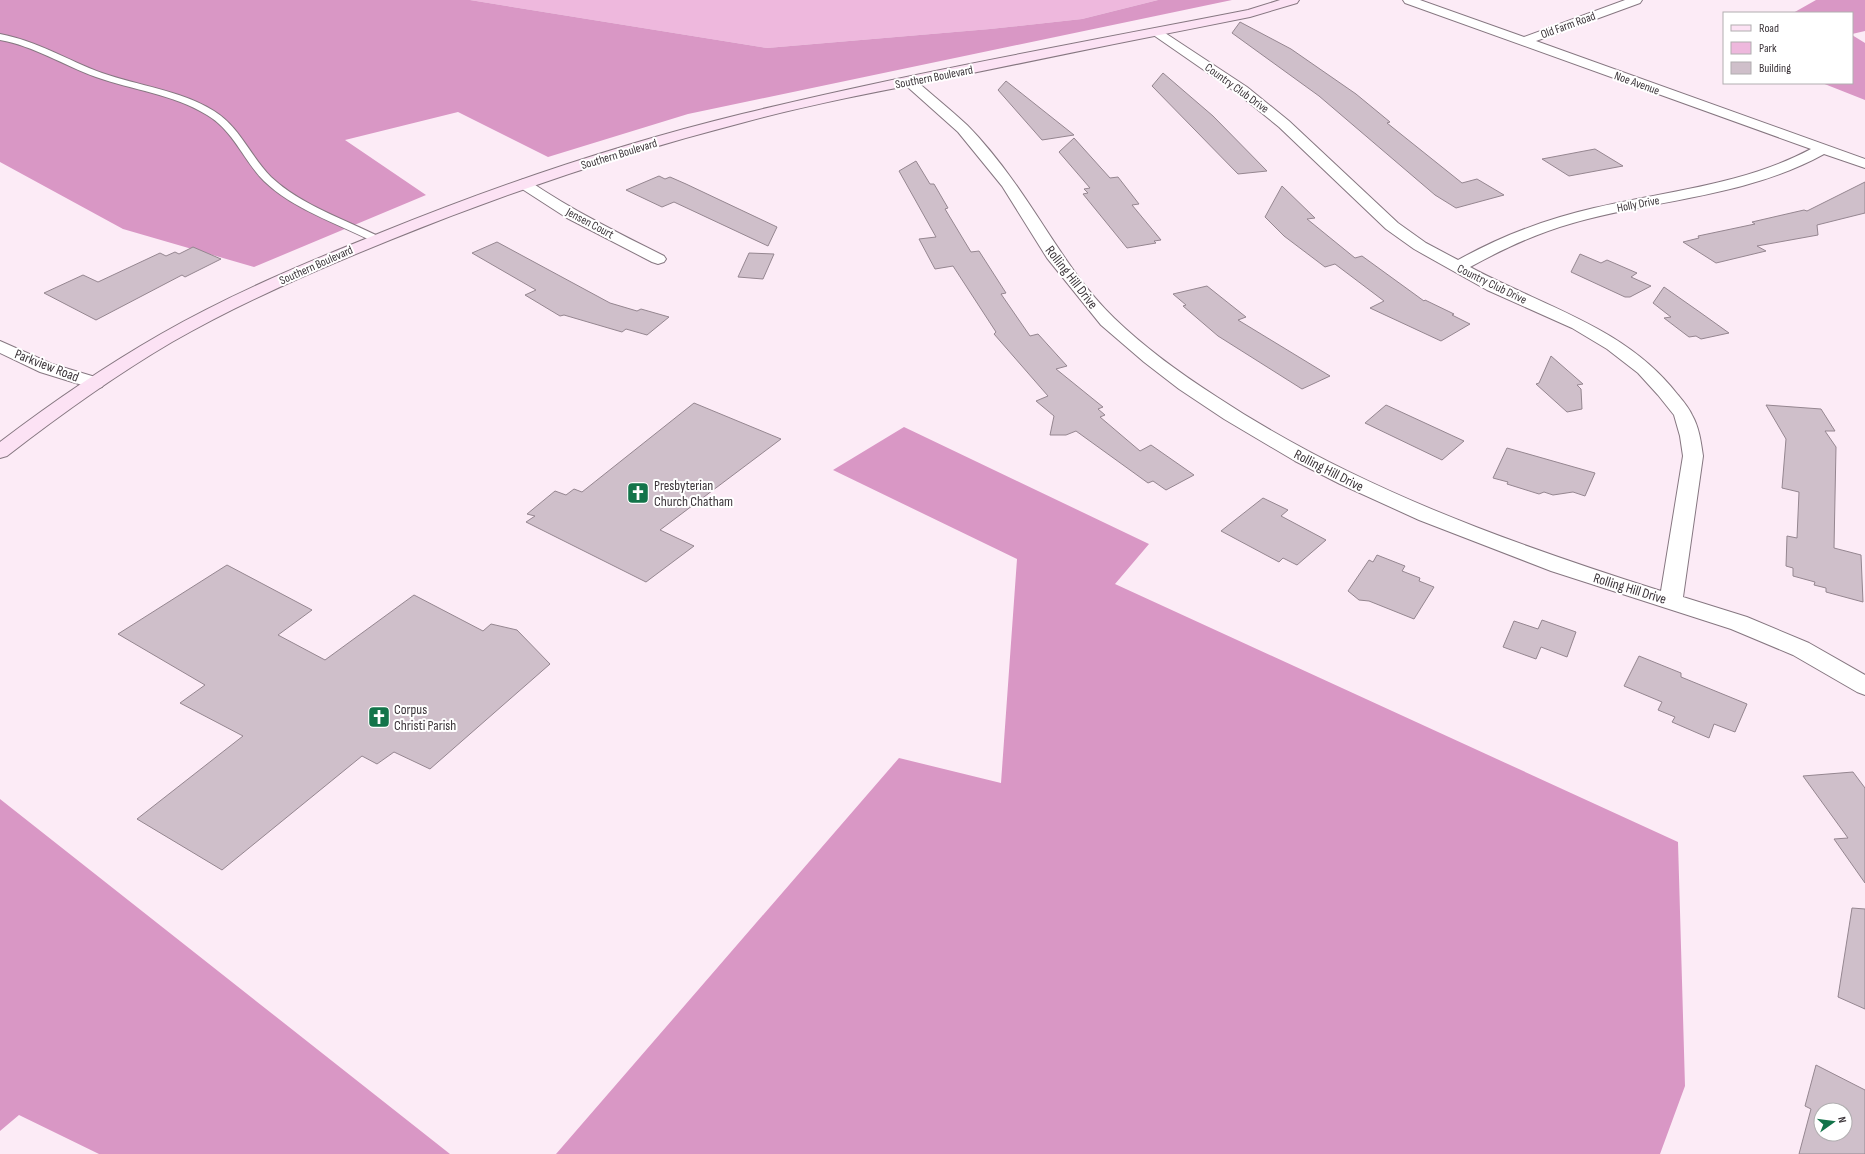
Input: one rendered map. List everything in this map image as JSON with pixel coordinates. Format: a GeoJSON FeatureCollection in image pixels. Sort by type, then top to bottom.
{"type":"FeatureCollection","features":[{"type":"Feature","properties":{"kind":"main road","name":"Southern Boulevard"},"geometry":{"type":"LineString","coordinates":[[0,452],[64,404],[140,354],[195,322],[268,286],[376,239],[524,184],[713,126],[804,104],[1250,13],[1294,0]]}},
{"type":"Feature","properties":{"kind":"street","name":"Noe Avenue"},"geometry":{"type":"LineString","coordinates":[[1409,0],[1865,164]]}},
{"type":"Feature","properties":{"kind":"street","name":"Old Farm Road"},"geometry":{"type":"LineString","coordinates":[[1523,42],[1636,0]]}},
{"type":"Feature","properties":{"kind":"street","name":"Country Club Drive"},"geometry":{"type":"LineString","coordinates":[[1155,32],[1242,90],[1284,124],[1392,226],[1420,246],[1493,286],[1578,324],[1606,341],[1644,369],[1665,391],[1683,415],[1690,436],[1693,456],[1671,600]]}},
{"type":"Feature","properties":{"kind":"street","name":"Rolling Hill Drive"},"geometry":{"type":"LineString","coordinates":[[909,82],[963,129],[1008,184],[1053,255],[1107,321],[1150,358],[1186,385],[1231,415],[1302,457],[1347,480],[1426,516],[1559,566],[1671,600],[1740,623],[1801,649],[1865,686]]}},
{"type":"Feature","properties":{"kind":"street","name":"Holly Drive"},"geometry":{"type":"LineString","coordinates":[[1457,267],[1499,244],[1527,232],[1568,219],[1681,196],[1755,178],[1782,169],[1822,149]]}},
{"type":"Feature","properties":{"kind":"street","name":"Jensen Court"},"geometry":{"type":"LineString","coordinates":[[524,184],[545,199],[578,218],[658,259]]}},
{"type":"Feature","properties":{"kind":"street","name":"Parkview Road"},"geometry":{"type":"LineString","coordinates":[[0,346],[46,368],[95,384]]}},
{"type":"Feature","properties":{"kind":"lane"},"geometry":{"type":"LineString","coordinates":[[0,37],[24,43],[112,80],[201,107],[223,122],[244,145],[251,158],[266,177],[280,190],[376,239]]}},
{"type":"Feature","properties":{"kind":"green space"},"geometry":{"type":"Polygon","coordinates":[[[470,0],[1158,0],[1082,19],[990,29],[767,48],[470,0]]]}},
{"type":"Feature","properties":{"kind":"shaded area"},"geometry":{"type":"Polygon","coordinates":[[[0,0],[470,0],[767,48],[990,29],[1082,19],[1158,0],[1232,0],[688,114],[548,157],[458,112],[345,140],[426,195],[254,267],[123,229],[0,162],[0,0]]]}},
{"type":"Feature","properties":{"kind":"shaded area"},"geometry":{"type":"Polygon","coordinates":[[[1816,0],[1865,0],[1865,31],[1853,34],[1853,12],[1795,12],[1816,0]]]}},
{"type":"Feature","properties":{"kind":"shaded area"},"geometry":{"type":"Polygon","coordinates":[[[1853,36],[1865,43],[1865,100],[1825,84],[1853,84],[1853,36]]]}},
{"type":"Feature","properties":{"kind":"shaded area"},"geometry":{"type":"Polygon","coordinates":[[[904,427],[1149,544],[1115,584],[1678,842],[1685,1086],[1660,1154],[556,1154],[899,758],[1001,783],[1017,559],[833,470],[904,427]]]}},
{"type":"Feature","properties":{"kind":"shaded area"},"geometry":{"type":"Polygon","coordinates":[[[0,799],[450,1154],[99,1154],[19,1115],[0,1131],[0,799]]]}},
{"type":"Feature","properties":{"kind":"building"},"geometry":{"type":"Polygon","coordinates":[[[1240,22],[1291,49],[1356,94],[1390,122],[1387,123],[1462,183],[1477,179],[1504,195],[1456,208],[1435,195],[1319,96],[1232,33],[1240,22]]]}},
{"type":"Feature","properties":{"kind":"building"},"geometry":{"type":"Polygon","coordinates":[[[1163,73],[1213,116],[1267,171],[1238,174],[1152,86],[1163,73]]]}},
{"type":"Feature","properties":{"kind":"building"},"geometry":{"type":"Polygon","coordinates":[[[1006,81],[1074,135],[1042,140],[998,90],[1006,81]]]}},
{"type":"Feature","properties":{"kind":"building"},"geometry":{"type":"Polygon","coordinates":[[[1074,138],[1110,178],[1118,177],[1139,204],[1132,205],[1161,240],[1154,241],[1156,243],[1127,248],[1083,194],[1088,193],[1084,189],[1090,188],[1059,152],[1074,138]]]}},
{"type":"Feature","properties":{"kind":"building"},"geometry":{"type":"Polygon","coordinates":[[[1595,149],[1623,166],[1569,176],[1542,159],[1595,149]]]}},
{"type":"Feature","properties":{"kind":"building"},"geometry":{"type":"Polygon","coordinates":[[[916,161],[930,184],[934,184],[948,208],[945,209],[971,252],[979,251],[1006,293],[1001,294],[1030,336],[1038,334],[1067,366],[1056,369],[1103,407],[1098,409],[1105,415],[1100,417],[1140,451],[1151,445],[1194,475],[1166,490],[1153,481],[1148,483],[1076,431],[1066,435],[1050,435],[1054,416],[1036,401],[1048,396],[994,334],[996,332],[953,266],[935,269],[919,239],[936,237],[899,171],[916,161]]]}},
{"type":"Feature","properties":{"kind":"building"},"geometry":{"type":"Polygon","coordinates":[[[659,176],[665,179],[670,177],[777,227],[768,246],[674,202],[662,207],[626,190],[659,176]]]}},
{"type":"Feature","properties":{"kind":"building"},"geometry":{"type":"Polygon","coordinates":[[[1865,182],[1865,213],[1817,225],[1818,235],[1757,246],[1766,251],[1716,263],[1683,242],[1699,238],[1698,236],[1755,224],[1752,222],[1804,210],[1807,211],[1865,182]]]}},
{"type":"Feature","properties":{"kind":"building"},"geometry":{"type":"Polygon","coordinates":[[[1282,186],[1315,218],[1307,219],[1355,258],[1362,256],[1424,301],[1425,300],[1454,314],[1452,315],[1470,324],[1441,341],[1370,308],[1384,301],[1335,264],[1325,267],[1284,236],[1265,217],[1282,186]]]}},
{"type":"Feature","properties":{"kind":"building"},"geometry":{"type":"Polygon","coordinates":[[[497,242],[610,303],[637,311],[641,309],[669,317],[647,335],[626,329],[622,332],[564,315],[560,316],[525,295],[536,290],[472,253],[497,242]]]}},
{"type":"Feature","properties":{"kind":"building"},"geometry":{"type":"Polygon","coordinates":[[[193,247],[221,259],[185,277],[182,275],[96,320],[44,293],[83,275],[98,282],[160,253],[166,256],[175,252],[179,254],[193,247]]]}},
{"type":"Feature","properties":{"kind":"building"},"geometry":{"type":"Polygon","coordinates":[[[749,253],[774,254],[763,279],[738,277],[749,253]]]}},
{"type":"Feature","properties":{"kind":"building"},"geometry":{"type":"Polygon","coordinates":[[[1580,254],[1601,263],[1607,260],[1637,273],[1631,277],[1651,286],[1630,297],[1625,297],[1571,272],[1580,254]]]}},
{"type":"Feature","properties":{"kind":"building"},"geometry":{"type":"Polygon","coordinates":[[[1207,286],[1246,317],[1238,320],[1330,376],[1302,389],[1218,336],[1183,306],[1186,305],[1173,294],[1207,286]]]}},
{"type":"Feature","properties":{"kind":"building"},"geometry":{"type":"Polygon","coordinates":[[[1664,287],[1729,333],[1701,339],[1696,336],[1689,337],[1664,318],[1671,317],[1653,303],[1664,287]]]}},
{"type":"Feature","properties":{"kind":"building"},"geometry":{"type":"Polygon","coordinates":[[[1551,356],[1583,384],[1577,385],[1581,389],[1582,409],[1567,412],[1536,384],[1539,383],[1551,356]]]}},
{"type":"Feature","properties":{"kind":"building","name":"Presbyterian Church Chatham"},"geometry":{"type":"Polygon","coordinates":[[[694,403],[781,439],[660,530],[694,546],[646,582],[526,522],[535,516],[527,514],[555,491],[566,495],[574,489],[582,492],[694,403]]]}},
{"type":"Feature","properties":{"kind":"building"},"geometry":{"type":"Polygon","coordinates":[[[1386,405],[1464,441],[1442,460],[1365,423],[1386,405]]]}},
{"type":"Feature","properties":{"kind":"building"},"geometry":{"type":"Polygon","coordinates":[[[1766,405],[1821,409],[1835,431],[1825,431],[1836,447],[1834,548],[1861,555],[1863,602],[1826,592],[1826,588],[1814,585],[1815,582],[1793,576],[1793,568],[1786,566],[1787,536],[1797,538],[1799,492],[1782,488],[1786,439],[1766,405]]]}},
{"type":"Feature","properties":{"kind":"building"},"geometry":{"type":"Polygon","coordinates":[[[1507,448],[1595,473],[1585,496],[1573,492],[1553,495],[1544,492],[1539,494],[1493,478],[1507,448]]]}},
{"type":"Feature","properties":{"kind":"building"},"geometry":{"type":"Polygon","coordinates":[[[1263,498],[1288,510],[1281,516],[1326,540],[1297,565],[1283,558],[1279,562],[1221,531],[1263,498]]]}},
{"type":"Feature","properties":{"kind":"building"},"geometry":{"type":"Polygon","coordinates":[[[1377,555],[1405,566],[1402,571],[1420,578],[1419,581],[1434,587],[1414,619],[1369,601],[1359,600],[1348,591],[1369,560],[1373,562],[1377,555]]]}},
{"type":"Feature","properties":{"kind":"building","name":"Corpus Christi Parish"},"geometry":{"type":"Polygon","coordinates":[[[227,565],[312,610],[278,635],[325,660],[414,595],[483,631],[491,624],[517,630],[550,664],[430,769],[394,752],[377,764],[362,756],[222,870],[137,819],[243,736],[180,703],[205,685],[118,634],[227,565]]]}},
{"type":"Feature","properties":{"kind":"building"},"geometry":{"type":"Polygon","coordinates":[[[1542,620],[1576,632],[1567,657],[1541,647],[1536,659],[1503,647],[1514,621],[1538,629],[1542,620]]]}},
{"type":"Feature","properties":{"kind":"building"},"geometry":{"type":"Polygon","coordinates":[[[1639,656],[1681,673],[1681,677],[1747,704],[1735,732],[1714,724],[1709,738],[1672,722],[1675,717],[1658,710],[1662,702],[1624,686],[1639,656]]]}},
{"type":"Feature","properties":{"kind":"building"},"geometry":{"type":"Polygon","coordinates":[[[1853,772],[1865,788],[1865,883],[1834,839],[1848,838],[1803,776],[1853,772]]]}},
{"type":"Feature","properties":{"kind":"building"},"geometry":{"type":"Polygon","coordinates":[[[1852,908],[1865,909],[1865,1009],[1838,997],[1852,908]]]}},
{"type":"Feature","properties":{"kind":"building"},"geometry":{"type":"Polygon","coordinates":[[[1816,1065],[1865,1090],[1865,1154],[1799,1154],[1811,1109],[1805,1106],[1816,1065]]]}},
{"type":"Feature","properties":{"kind":"place","name":"Presbyterian Church Chatham"},"geometry":{"type":"Point","coordinates":[638,493]}},
{"type":"Feature","properties":{"kind":"place","name":"Corpus Christi Parish"},"geometry":{"type":"Point","coordinates":[379,717]}}]}
